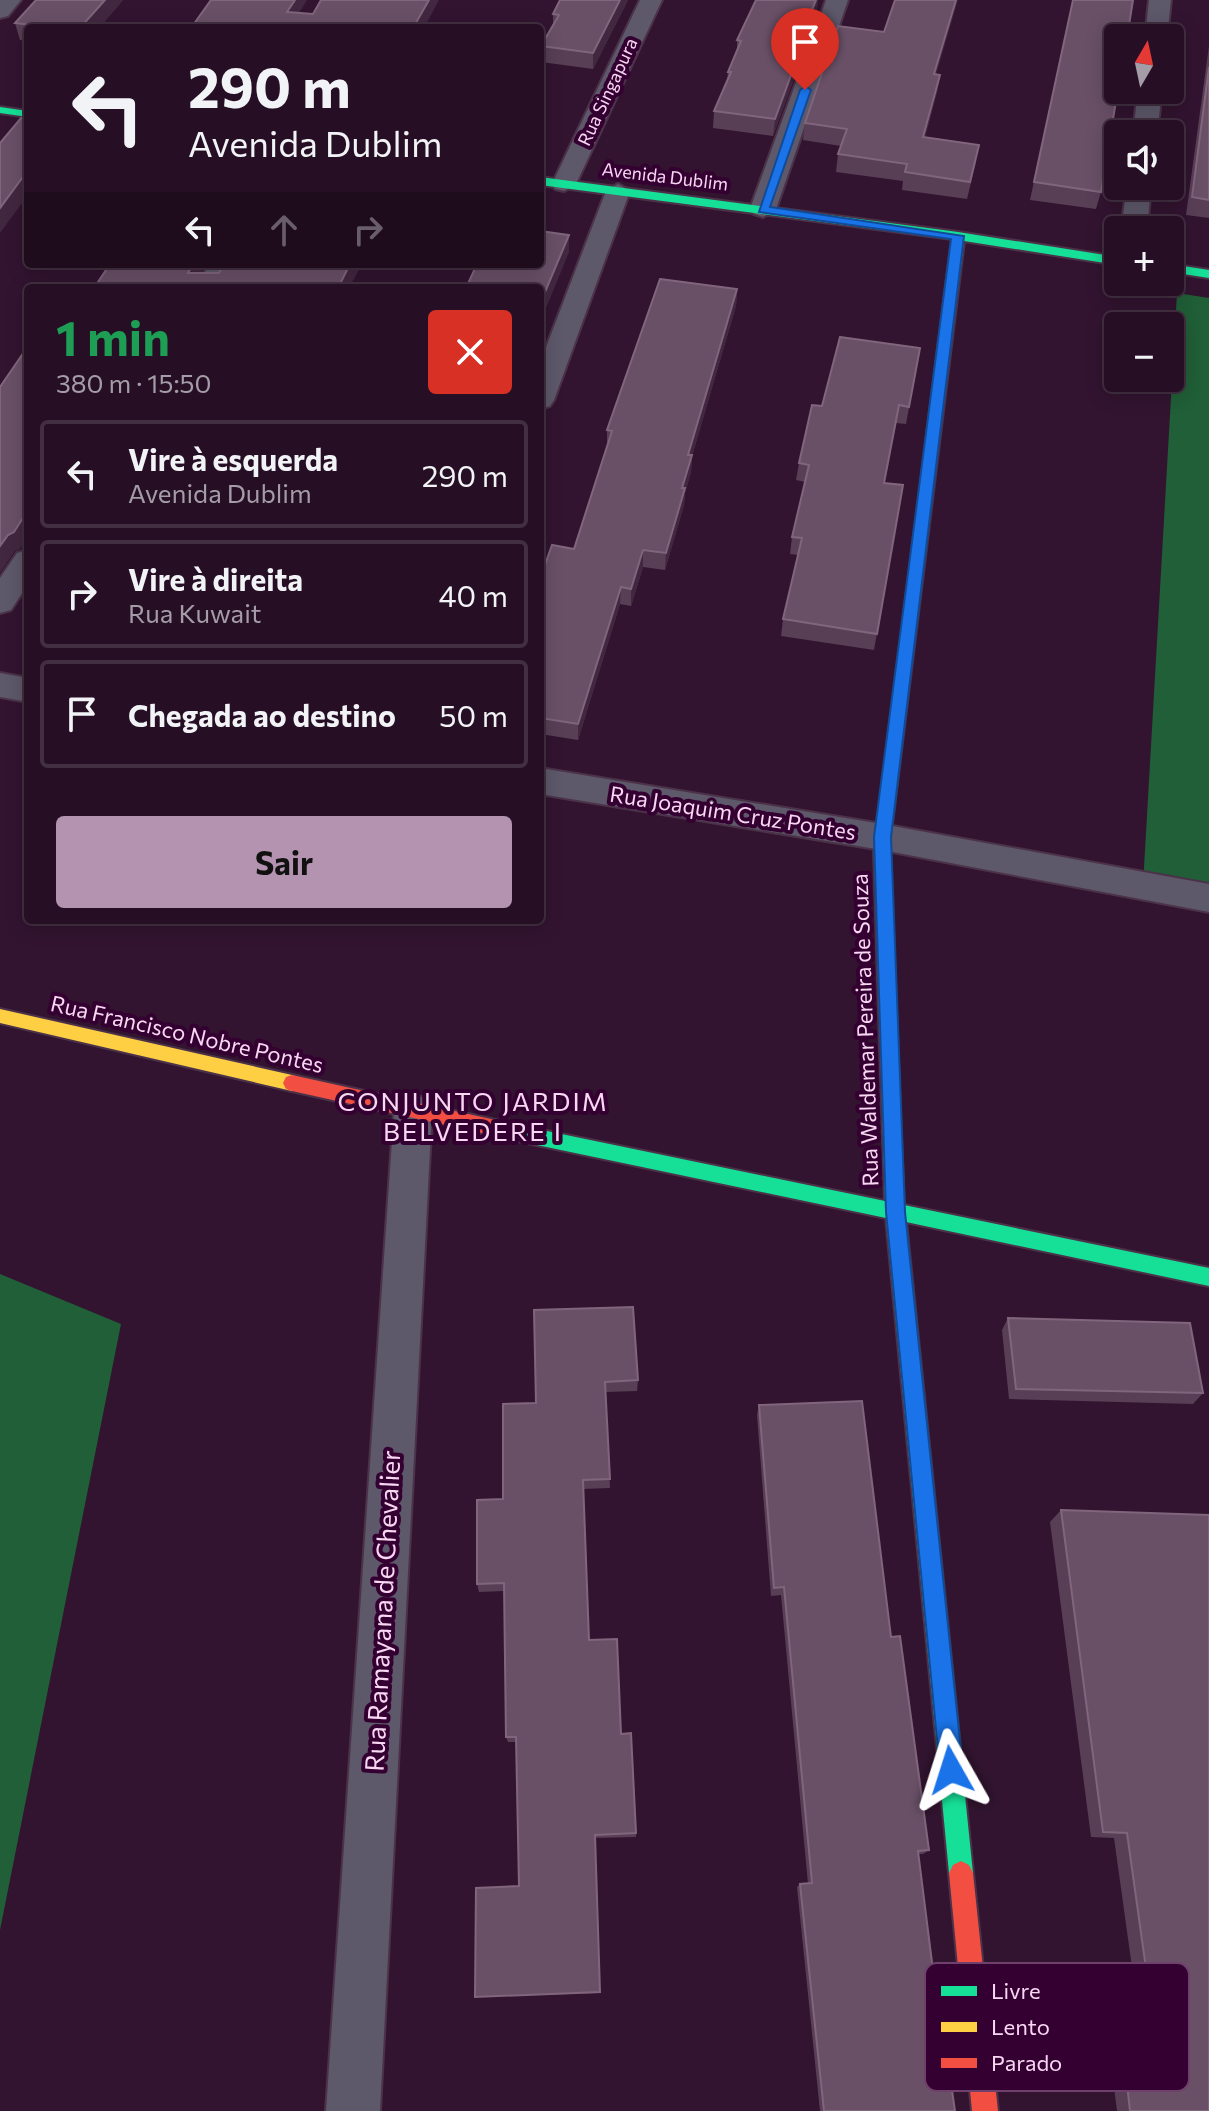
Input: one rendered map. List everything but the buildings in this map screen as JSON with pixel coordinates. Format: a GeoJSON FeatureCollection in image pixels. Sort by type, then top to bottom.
{"type":"FeatureCollection","features":[{"type":"Feature","properties":{"kind":"street"},"geometry":{"type":"LineString","coordinates":[[0,11],[10,0]]}},
{"type":"Feature","properties":{"kind":"street","name":"Rua Singapura"},"geometry":{"type":"LineString","coordinates":[[564,184],[651,0]]}},
{"type":"Feature","properties":{"kind":"street"},"geometry":{"type":"LineString","coordinates":[[763,209],[837,0]]}},
{"type":"Feature","properties":{"kind":"street"},"geometry":{"type":"LineString","coordinates":[[1157,24],[1160,0]]}},
{"type":"Feature","properties":{"kind":"street"},"geometry":{"type":"LineString","coordinates":[[0,110],[24,113]]}},
{"type":"Feature","properties":{"kind":"street","name":"Avenida Dublim"},"geometry":{"type":"LineString","coordinates":[[544,182],[763,209],[1104,259]]}},
{"type":"Feature","properties":{"kind":"street"},"geometry":{"type":"LineString","coordinates":[[544,389],[618,191]]}},
{"type":"Feature","properties":{"kind":"street","name":"Rua Waldemar Pereira de Souza"},"geometry":{"type":"LineString","coordinates":[[958,236],[882,837],[895,1212],[970,1963]]}},
{"type":"Feature","properties":{"kind":"street"},"geometry":{"type":"LineString","coordinates":[[1184,270],[1209,274]]}},
{"type":"Feature","properties":{"kind":"street"},"geometry":{"type":"LineString","coordinates":[[0,602],[24,566]]}},
{"type":"Feature","properties":{"kind":"street"},"geometry":{"type":"LineString","coordinates":[[0,685],[24,689]]}},
{"type":"Feature","properties":{"kind":"street","name":"Rua Joaquim Cruz Pontes"},"geometry":{"type":"LineString","coordinates":[[544,782],[882,837],[1209,898]]}},
{"type":"Feature","properties":{"kind":"street","name":"Rua Francisco Nobre Pontes"},"geometry":{"type":"LineString","coordinates":[[0,1016],[413,1111],[1209,1277]]}},
{"type":"Feature","properties":{"kind":"street","name":"Rua Ramayana de Chevalier"},"geometry":{"type":"LineString","coordinates":[[353,2111],[413,1111]]}},
{"type":"Feature","properties":{"kind":"street","name":"Rua Waldemar Pereira de Souza"},"geometry":{"type":"LineString","coordinates":[[983,2091],[985,2111]]}},
{"type":"Feature","properties":{"kind":"green space"},"geometry":{"type":"Polygon","coordinates":[[[1177,296],[1209,298],[1209,899],[1143,885],[1171,392],[1184,392],[1184,312],[1176,312],[1177,296]]]}},
{"type":"Feature","properties":{"kind":"green space"},"geometry":{"type":"Polygon","coordinates":[[[0,1274],[121,1324],[0,1930],[0,1274]]]}},
{"type":"Feature","properties":{"kind":"traffic: fast"},"geometry":{"type":"LineString","coordinates":[[0,110],[24,113]]}},
{"type":"Feature","properties":{"kind":"traffic: fast"},"geometry":{"type":"LineString","coordinates":[[544,182],[958,236],[1104,259]]}},
{"type":"Feature","properties":{"kind":"traffic: fast"},"geometry":{"type":"LineString","coordinates":[[882,851],[958,236]]}},
{"type":"Feature","properties":{"kind":"traffic: fast"},"geometry":{"type":"LineString","coordinates":[[1184,270],[1209,274]]}},
{"type":"Feature","properties":{"kind":"traffic: fast"},"geometry":{"type":"LineString","coordinates":[[513,1132],[1209,1277]]}},
{"type":"Feature","properties":{"kind":"traffic: fast"},"geometry":{"type":"LineString","coordinates":[[892,1139],[895,1212],[961,1873]]}},
{"type":"Feature","properties":{"kind":"traffic: slow"},"geometry":{"type":"LineString","coordinates":[[0,1016],[292,1083]]}},
{"type":"Feature","properties":{"kind":"traffic: jam"},"geometry":{"type":"LineString","coordinates":[[882,851],[892,1139]]}},
{"type":"Feature","properties":{"kind":"traffic: jam"},"geometry":{"type":"LineString","coordinates":[[292,1083],[513,1132]]}},
{"type":"Feature","properties":{"kind":"traffic: jam"},"geometry":{"type":"LineString","coordinates":[[961,1873],[970,1963]]}},
{"type":"Feature","properties":{"kind":"traffic: jam"},"geometry":{"type":"LineString","coordinates":[[983,2091],[985,2111]]}},
{"type":"Feature","properties":{"kind":"district","name":"CONJUNTO JARDIM BELVEDERE I"},"geometry":{"type":"Point","coordinates":[473,1117]}},
{"type":"Feature","properties":{"kind":"route"},"geometry":{"type":"LineString","coordinates":[[805,90],[763,209],[958,236],[882,837],[895,1212],[951,1770]]}}]}
